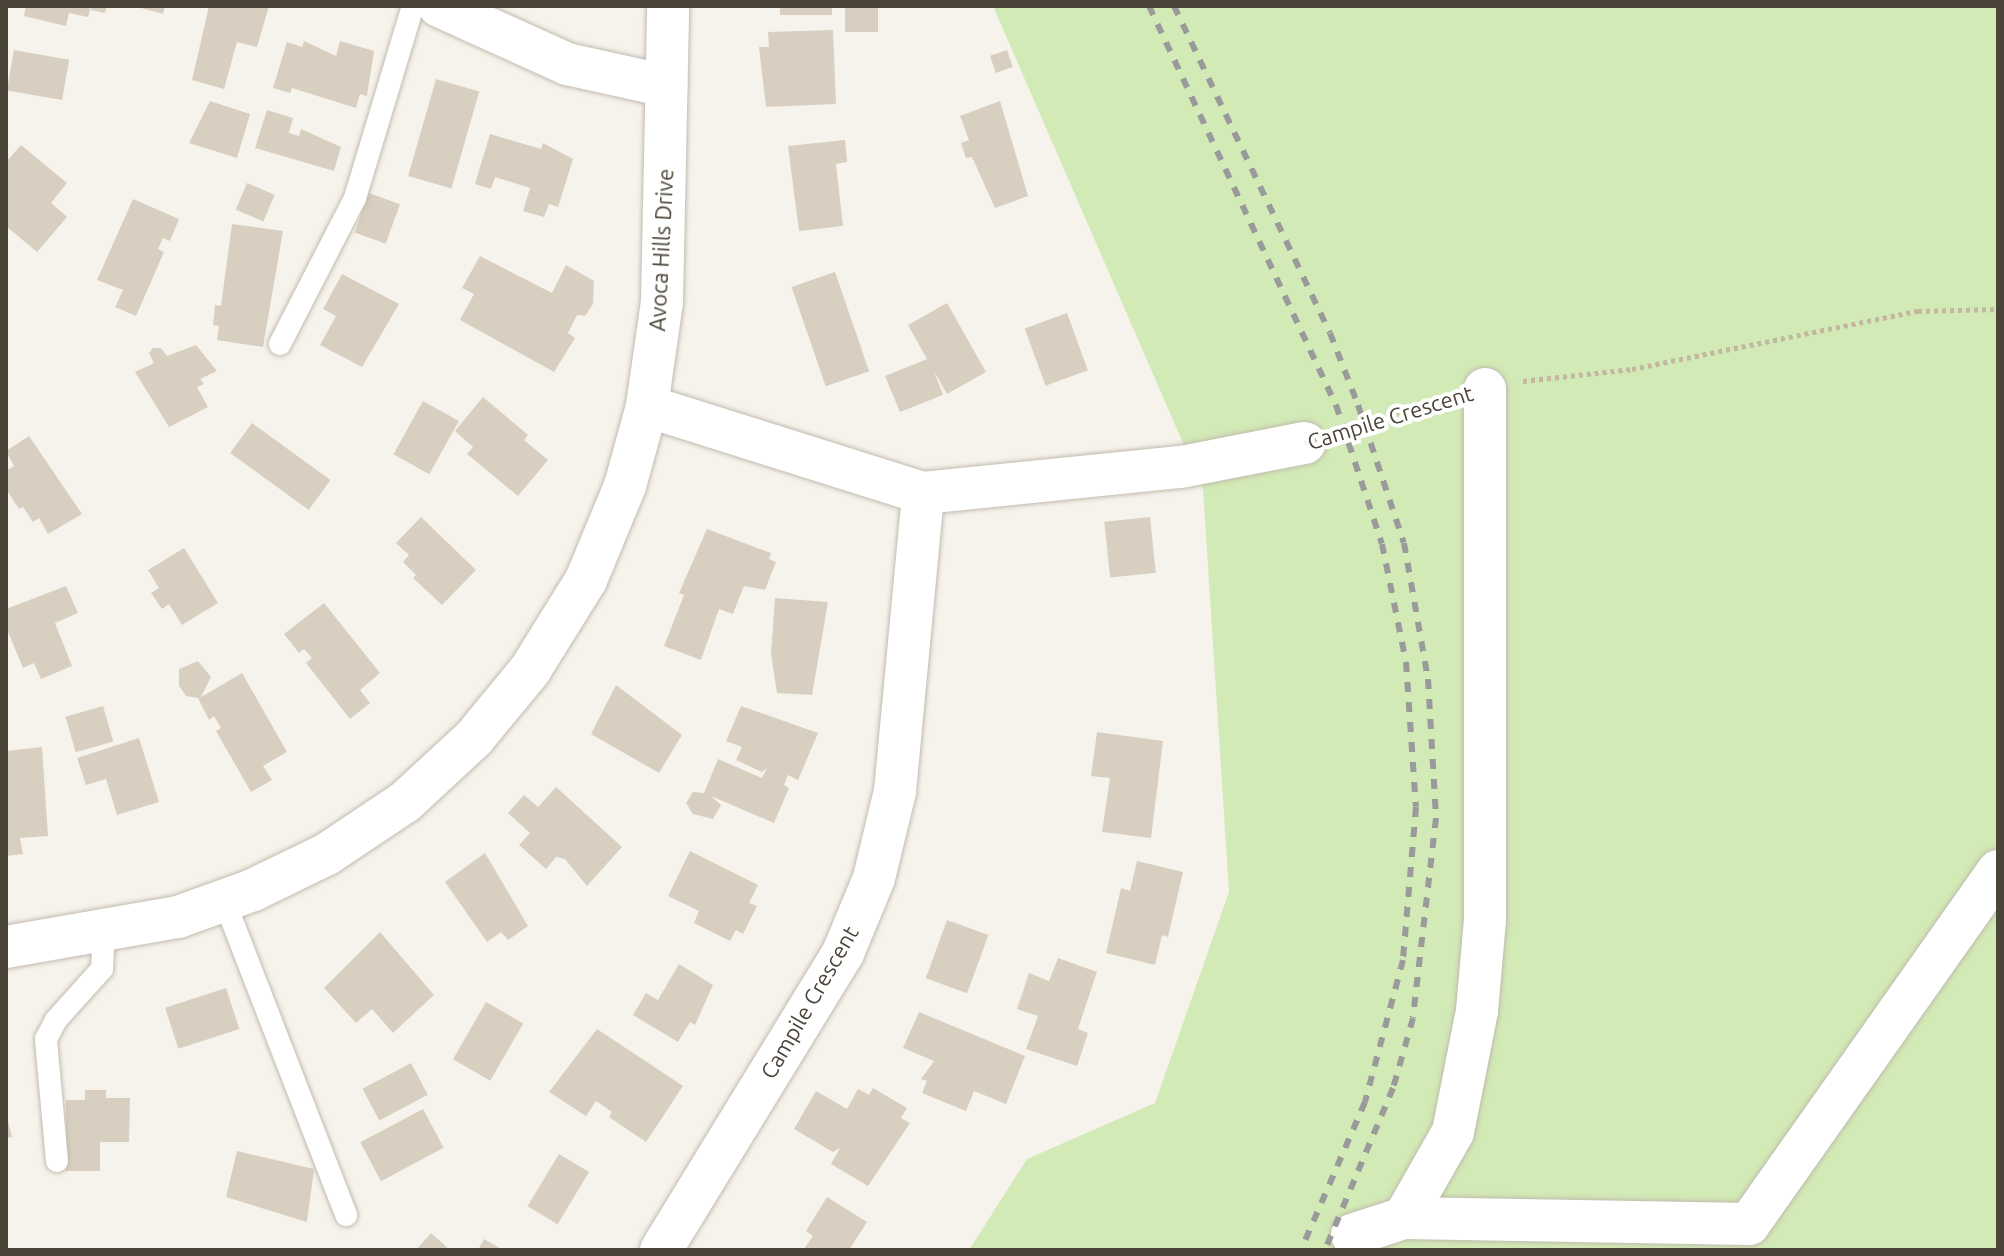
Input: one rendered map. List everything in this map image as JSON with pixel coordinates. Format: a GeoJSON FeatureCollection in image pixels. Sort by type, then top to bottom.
{"type":"FeatureCollection","features":[{"type":"Feature","properties":{"kind":"street"},"geometry":{"type":"LineString","coordinates":[[439,6],[567,64],[667,86]]}},
{"type":"Feature","properties":{"kind":"street","name":"Avoca Hills Drive"},"geometry":{"type":"LineString","coordinates":[[6,947],[104,933],[178,917],[327,854],[405,802],[474,738],[530,670],[586,580],[625,486],[647,406],[662,302],[668,6]]}},
{"type":"Feature","properties":{"kind":"street"},"geometry":{"type":"LineString","coordinates":[[1404,1218],[1453,1132],[1477,1011],[1485,920],[1485,389]]}},
{"type":"Feature","properties":{"kind":"street","name":"Campile Crescent"},"geometry":{"type":"LineString","coordinates":[[647,406],[923,493],[1181,467],[1305,443]]}},
{"type":"Feature","properties":{"kind":"street","name":"Campile Crescent"},"geometry":{"type":"LineString","coordinates":[[661,1250],[843,953],[874,878],[895,791],[923,493]]}},
{"type":"Feature","properties":{"kind":"street"},"geometry":{"type":"LineString","coordinates":[[1352,1235],[1404,1218],[1749,1224],[1998,871]]}},
{"type":"Feature","properties":{"kind":"lane"},"geometry":{"type":"LineString","coordinates":[[280,344],[355,198],[413,6]]}},
{"type":"Feature","properties":{"kind":"lane"},"geometry":{"type":"LineString","coordinates":[[224,900],[346,1215]]}},
{"type":"Feature","properties":{"kind":"lane"},"geometry":{"type":"LineString","coordinates":[[57,1161],[46,1039],[56,1020],[102,969],[104,933]]}},
{"type":"Feature","properties":{"kind":"path","name":"Campile Crescent"},"geometry":{"type":"LineString","coordinates":[[1305,443],[1420,404],[1485,389],[1632,369],[1918,311],[1998,309]]}},
{"type":"Feature","properties":{"kind":"green space"},"geometry":{"type":"Polygon","coordinates":[[[993,6],[1998,6],[1998,1250],[969,1250],[1027,1159],[1155,1103],[1229,892],[1203,489],[993,6]]]}},
{"type":"Feature","properties":{"kind":"building"},"geometry":{"type":"Polygon","coordinates":[[[26,6],[91,6],[88,17],[69,13],[66,26],[24,16],[26,6]]]}},
{"type":"Feature","properties":{"kind":"building"},"geometry":{"type":"Polygon","coordinates":[[[92,6],[107,6],[105,13],[91,10],[92,6]]]}},
{"type":"Feature","properties":{"kind":"building"},"geometry":{"type":"Polygon","coordinates":[[[134,6],[165,6],[163,14],[134,6]]]}},
{"type":"Feature","properties":{"kind":"building"},"geometry":{"type":"Polygon","coordinates":[[[209,6],[269,6],[257,47],[237,42],[224,89],[192,80],[209,6]]]}},
{"type":"Feature","properties":{"kind":"building"},"geometry":{"type":"Polygon","coordinates":[[[780,6],[832,6],[832,15],[780,15],[780,6]]]}},
{"type":"Feature","properties":{"kind":"building"},"geometry":{"type":"Polygon","coordinates":[[[845,6],[878,6],[878,32],[845,32],[845,6]]]}},
{"type":"Feature","properties":{"kind":"building"},"geometry":{"type":"Polygon","coordinates":[[[833,30],[836,104],[766,107],[759,47],[769,47],[768,32],[833,30]]]}},
{"type":"Feature","properties":{"kind":"building"},"geometry":{"type":"Polygon","coordinates":[[[304,41],[336,56],[340,41],[374,51],[367,96],[360,94],[356,108],[292,88],[290,93],[273,88],[287,42],[302,47],[304,41]]]}},
{"type":"Feature","properties":{"kind":"building"},"geometry":{"type":"Polygon","coordinates":[[[14,50],[69,60],[62,100],[7,90],[14,50]]]}},
{"type":"Feature","properties":{"kind":"building"},"geometry":{"type":"Polygon","coordinates":[[[1007,50],[1013,67],[996,73],[990,56],[1007,50]]]}},
{"type":"Feature","properties":{"kind":"building"},"geometry":{"type":"Polygon","coordinates":[[[436,79],[479,91],[451,188],[408,176],[436,79]]]}},
{"type":"Feature","properties":{"kind":"building"},"geometry":{"type":"Polygon","coordinates":[[[210,101],[250,114],[237,158],[189,143],[210,101]]]}},
{"type":"Feature","properties":{"kind":"building"},"geometry":{"type":"Polygon","coordinates":[[[1000,101],[1028,196],[995,208],[972,157],[966,158],[961,143],[969,140],[960,116],[1000,101]]]}},
{"type":"Feature","properties":{"kind":"building"},"geometry":{"type":"Polygon","coordinates":[[[267,110],[293,118],[289,133],[299,136],[301,129],[341,147],[334,171],[255,148],[267,110]]]}},
{"type":"Feature","properties":{"kind":"building"},"geometry":{"type":"Polygon","coordinates":[[[490,134],[541,149],[543,143],[573,159],[558,207],[549,204],[544,217],[523,211],[530,188],[495,177],[491,189],[475,184],[490,134]]]}},
{"type":"Feature","properties":{"kind":"building"},"geometry":{"type":"Polygon","coordinates":[[[845,140],[847,162],[836,164],[843,226],[799,231],[788,146],[845,140]]]}},
{"type":"Feature","properties":{"kind":"building"},"geometry":{"type":"Polygon","coordinates":[[[21,145],[67,183],[51,203],[67,217],[37,252],[6,226],[6,162],[21,145]]]}},
{"type":"Feature","properties":{"kind":"building"},"geometry":{"type":"Polygon","coordinates":[[[247,183],[275,195],[263,221],[236,210],[247,183]]]}},
{"type":"Feature","properties":{"kind":"building"},"geometry":{"type":"Polygon","coordinates":[[[369,193],[400,204],[386,244],[355,232],[369,193]]]}},
{"type":"Feature","properties":{"kind":"building"},"geometry":{"type":"Polygon","coordinates":[[[133,199],[179,219],[170,241],[163,238],[158,249],[164,252],[136,316],[115,307],[123,290],[97,280],[133,199]]]}},
{"type":"Feature","properties":{"kind":"building"},"geometry":{"type":"Polygon","coordinates":[[[232,224],[283,231],[263,347],[217,340],[219,326],[213,325],[215,305],[221,306],[232,224]]]}},
{"type":"Feature","properties":{"kind":"building"},"geometry":{"type":"Polygon","coordinates":[[[480,256],[552,293],[566,265],[594,281],[593,304],[585,316],[577,315],[568,333],[575,338],[554,372],[460,320],[474,294],[462,288],[480,256]]]}},
{"type":"Feature","properties":{"kind":"building"},"geometry":{"type":"Polygon","coordinates":[[[835,272],[869,371],[826,386],[792,287],[835,272]]]}},
{"type":"Feature","properties":{"kind":"building"},"geometry":{"type":"Polygon","coordinates":[[[342,274],[399,304],[362,367],[320,345],[336,316],[323,309],[342,274]]]}},
{"type":"Feature","properties":{"kind":"building"},"geometry":{"type":"Polygon","coordinates":[[[947,303],[986,372],[947,394],[934,371],[943,395],[900,412],[885,376],[927,359],[908,325],[947,303]]]}},
{"type":"Feature","properties":{"kind":"building"},"geometry":{"type":"Polygon","coordinates":[[[1067,313],[1088,370],[1046,386],[1025,328],[1067,313]]]}},
{"type":"Feature","properties":{"kind":"building"},"geometry":{"type":"Polygon","coordinates":[[[196,345],[217,371],[200,379],[204,384],[197,387],[208,407],[169,427],[135,372],[154,363],[149,353],[153,348],[161,348],[167,356],[196,345]]]}},
{"type":"Feature","properties":{"kind":"building"},"geometry":{"type":"Polygon","coordinates":[[[483,397],[528,435],[524,440],[548,460],[518,496],[467,454],[473,447],[455,431],[483,397]]]}},
{"type":"Feature","properties":{"kind":"building"},"geometry":{"type":"Polygon","coordinates":[[[423,401],[459,421],[429,474],[393,454],[423,401]]]}},
{"type":"Feature","properties":{"kind":"building"},"geometry":{"type":"Polygon","coordinates":[[[252,423],[330,480],[309,510],[230,453],[252,423]]]}},
{"type":"Feature","properties":{"kind":"building"},"geometry":{"type":"Polygon","coordinates":[[[29,436],[82,514],[48,534],[39,518],[33,522],[23,507],[19,509],[6,489],[6,471],[14,466],[6,451],[29,436]]]}},
{"type":"Feature","properties":{"kind":"building"},"geometry":{"type":"Polygon","coordinates":[[[421,517],[476,570],[442,605],[413,578],[416,575],[403,562],[409,555],[396,543],[421,517]]]}},
{"type":"Feature","properties":{"kind":"building"},"geometry":{"type":"Polygon","coordinates":[[[1150,517],[1156,573],[1110,578],[1104,522],[1150,517]]]}},
{"type":"Feature","properties":{"kind":"building"},"geometry":{"type":"Polygon","coordinates":[[[707,529],[771,553],[769,559],[776,562],[765,590],[744,586],[733,614],[719,609],[701,660],[664,646],[684,595],[679,593],[707,529]]]}},
{"type":"Feature","properties":{"kind":"building"},"geometry":{"type":"Polygon","coordinates":[[[184,548],[218,603],[182,625],[169,604],[162,609],[151,593],[159,588],[148,570],[184,548]]]}},
{"type":"Feature","properties":{"kind":"building"},"geometry":{"type":"Polygon","coordinates":[[[66,586],[78,613],[55,623],[72,666],[41,679],[34,663],[23,668],[6,627],[6,609],[66,586]]]}},
{"type":"Feature","properties":{"kind":"building"},"geometry":{"type":"Polygon","coordinates":[[[775,598],[828,602],[812,695],[777,693],[771,654],[775,598]]]}},
{"type":"Feature","properties":{"kind":"building"},"geometry":{"type":"Polygon","coordinates":[[[324,603],[380,673],[360,690],[370,703],[350,719],[306,663],[312,658],[304,649],[299,653],[284,634],[324,603]]]}},
{"type":"Feature","properties":{"kind":"building"},"geometry":{"type":"Polygon","coordinates":[[[198,661],[211,677],[201,697],[242,673],[287,752],[263,766],[272,780],[251,792],[216,731],[221,728],[214,716],[209,720],[198,698],[186,696],[179,686],[179,669],[198,661]]]}},
{"type":"Feature","properties":{"kind":"building"},"geometry":{"type":"Polygon","coordinates":[[[616,685],[682,735],[659,773],[591,734],[616,685]]]}},
{"type":"Feature","properties":{"kind":"building"},"geometry":{"type":"Polygon","coordinates":[[[103,706],[113,742],[76,752],[66,717],[103,706]]]}},
{"type":"Feature","properties":{"kind":"building"},"geometry":{"type":"Polygon","coordinates":[[[741,706],[818,733],[798,780],[788,775],[784,785],[789,788],[774,823],[711,796],[721,805],[713,819],[693,814],[686,803],[693,792],[704,793],[718,759],[762,778],[767,768],[762,772],[736,760],[742,747],[726,741],[741,706]]]}},
{"type":"Feature","properties":{"kind":"building"},"geometry":{"type":"Polygon","coordinates":[[[1097,732],[1163,741],[1151,838],[1102,832],[1110,778],[1091,776],[1097,732]]]}},
{"type":"Feature","properties":{"kind":"building"},"geometry":{"type":"Polygon","coordinates":[[[139,738],[159,802],[117,815],[106,779],[86,785],[77,758],[139,738]]]}},
{"type":"Feature","properties":{"kind":"building"},"geometry":{"type":"Polygon","coordinates":[[[42,747],[48,836],[20,838],[23,854],[6,856],[6,751],[42,747]]]}},
{"type":"Feature","properties":{"kind":"building"},"geometry":{"type":"Polygon","coordinates":[[[556,787],[622,847],[587,886],[565,859],[556,857],[546,869],[519,845],[530,833],[508,813],[524,795],[538,807],[556,787]]]}},
{"type":"Feature","properties":{"kind":"building"},"geometry":{"type":"Polygon","coordinates":[[[690,851],[758,885],[749,903],[757,906],[743,934],[736,930],[730,941],[694,923],[699,911],[668,896],[690,851]]]}},
{"type":"Feature","properties":{"kind":"building"},"geometry":{"type":"Polygon","coordinates":[[[485,853],[528,926],[508,940],[501,932],[487,942],[445,882],[485,853]]]}},
{"type":"Feature","properties":{"kind":"building"},"geometry":{"type":"Polygon","coordinates":[[[1137,861],[1183,872],[1168,937],[1162,935],[1155,965],[1106,953],[1121,888],[1130,891],[1137,861]]]}},
{"type":"Feature","properties":{"kind":"building"},"geometry":{"type":"Polygon","coordinates":[[[947,920],[988,935],[967,993],[926,978],[947,920]]]}},
{"type":"Feature","properties":{"kind":"building"},"geometry":{"type":"Polygon","coordinates":[[[380,932],[434,995],[393,1033],[372,1009],[356,1023],[324,988],[380,932]]]}},
{"type":"Feature","properties":{"kind":"building"},"geometry":{"type":"Polygon","coordinates":[[[1058,958],[1097,972],[1078,1029],[1088,1033],[1077,1066],[1026,1049],[1038,1016],[1017,1009],[1029,973],[1049,981],[1058,958]]]}},
{"type":"Feature","properties":{"kind":"building"},"geometry":{"type":"Polygon","coordinates":[[[679,964],[713,985],[695,1025],[690,1022],[678,1042],[633,1015],[646,993],[658,1000],[679,964]]]}},
{"type":"Feature","properties":{"kind":"building"},"geometry":{"type":"Polygon","coordinates":[[[226,988],[239,1029],[178,1049],[165,1008],[226,988]]]}},
{"type":"Feature","properties":{"kind":"building"},"geometry":{"type":"Polygon","coordinates":[[[486,1002],[523,1023],[490,1081],[453,1059],[486,1002]]]}},
{"type":"Feature","properties":{"kind":"building"},"geometry":{"type":"Polygon","coordinates":[[[919,1012],[1025,1056],[1006,1104],[974,1091],[966,1111],[922,1093],[927,1081],[921,1079],[934,1061],[903,1048],[919,1012]]]}},
{"type":"Feature","properties":{"kind":"building"},"geometry":{"type":"Polygon","coordinates":[[[597,1029],[683,1086],[646,1142],[609,1117],[612,1112],[596,1101],[586,1116],[549,1092],[597,1029]]]}},
{"type":"Feature","properties":{"kind":"building"},"geometry":{"type":"Polygon","coordinates":[[[411,1063],[428,1095],[379,1121],[362,1089],[411,1063]]]}},
{"type":"Feature","properties":{"kind":"building"},"geometry":{"type":"Polygon","coordinates":[[[873,1088],[907,1108],[901,1118],[910,1123],[868,1186],[831,1164],[840,1148],[833,1152],[794,1129],[816,1091],[847,1109],[858,1089],[869,1095],[873,1088]]]}},
{"type":"Feature","properties":{"kind":"building"},"geometry":{"type":"Polygon","coordinates":[[[85,1090],[106,1090],[106,1098],[130,1098],[129,1142],[100,1142],[100,1171],[66,1171],[66,1100],[85,1100],[85,1090]]]}},
{"type":"Feature","properties":{"kind":"building"},"geometry":{"type":"Polygon","coordinates":[[[423,1109],[444,1148],[381,1181],[360,1142],[423,1109]]]}},
{"type":"Feature","properties":{"kind":"building"},"geometry":{"type":"Polygon","coordinates":[[[6,1113],[12,1137],[6,1138],[6,1113]]]}},
{"type":"Feature","properties":{"kind":"building"},"geometry":{"type":"Polygon","coordinates":[[[237,1151],[314,1169],[307,1222],[226,1197],[237,1151]]]}},
{"type":"Feature","properties":{"kind":"building"},"geometry":{"type":"Polygon","coordinates":[[[559,1154],[589,1172],[558,1224],[528,1206],[559,1154]]]}},
{"type":"Feature","properties":{"kind":"building"},"geometry":{"type":"Polygon","coordinates":[[[827,1197],[867,1222],[849,1250],[803,1250],[813,1236],[806,1231],[827,1197]]]}},
{"type":"Feature","properties":{"kind":"building"},"geometry":{"type":"Polygon","coordinates":[[[431,1233],[450,1250],[416,1250],[431,1233]]]}},
{"type":"Feature","properties":{"kind":"building"},"geometry":{"type":"Polygon","coordinates":[[[484,1239],[503,1250],[478,1250],[484,1239]]]}},
{"type":"Feature","properties":{"kind":"railway"},"geometry":{"type":"LineString","coordinates":[[1149,6],[1336,405],[1382,544],[1406,662],[1416,807],[1403,960],[1365,1102],[1301,1250]]}},
{"type":"Feature","properties":{"kind":"railway"},"geometry":{"type":"LineString","coordinates":[[1174,6],[1330,333],[1358,405],[1404,543],[1428,679],[1436,818],[1413,1018],[1393,1088],[1325,1250]]}}]}
